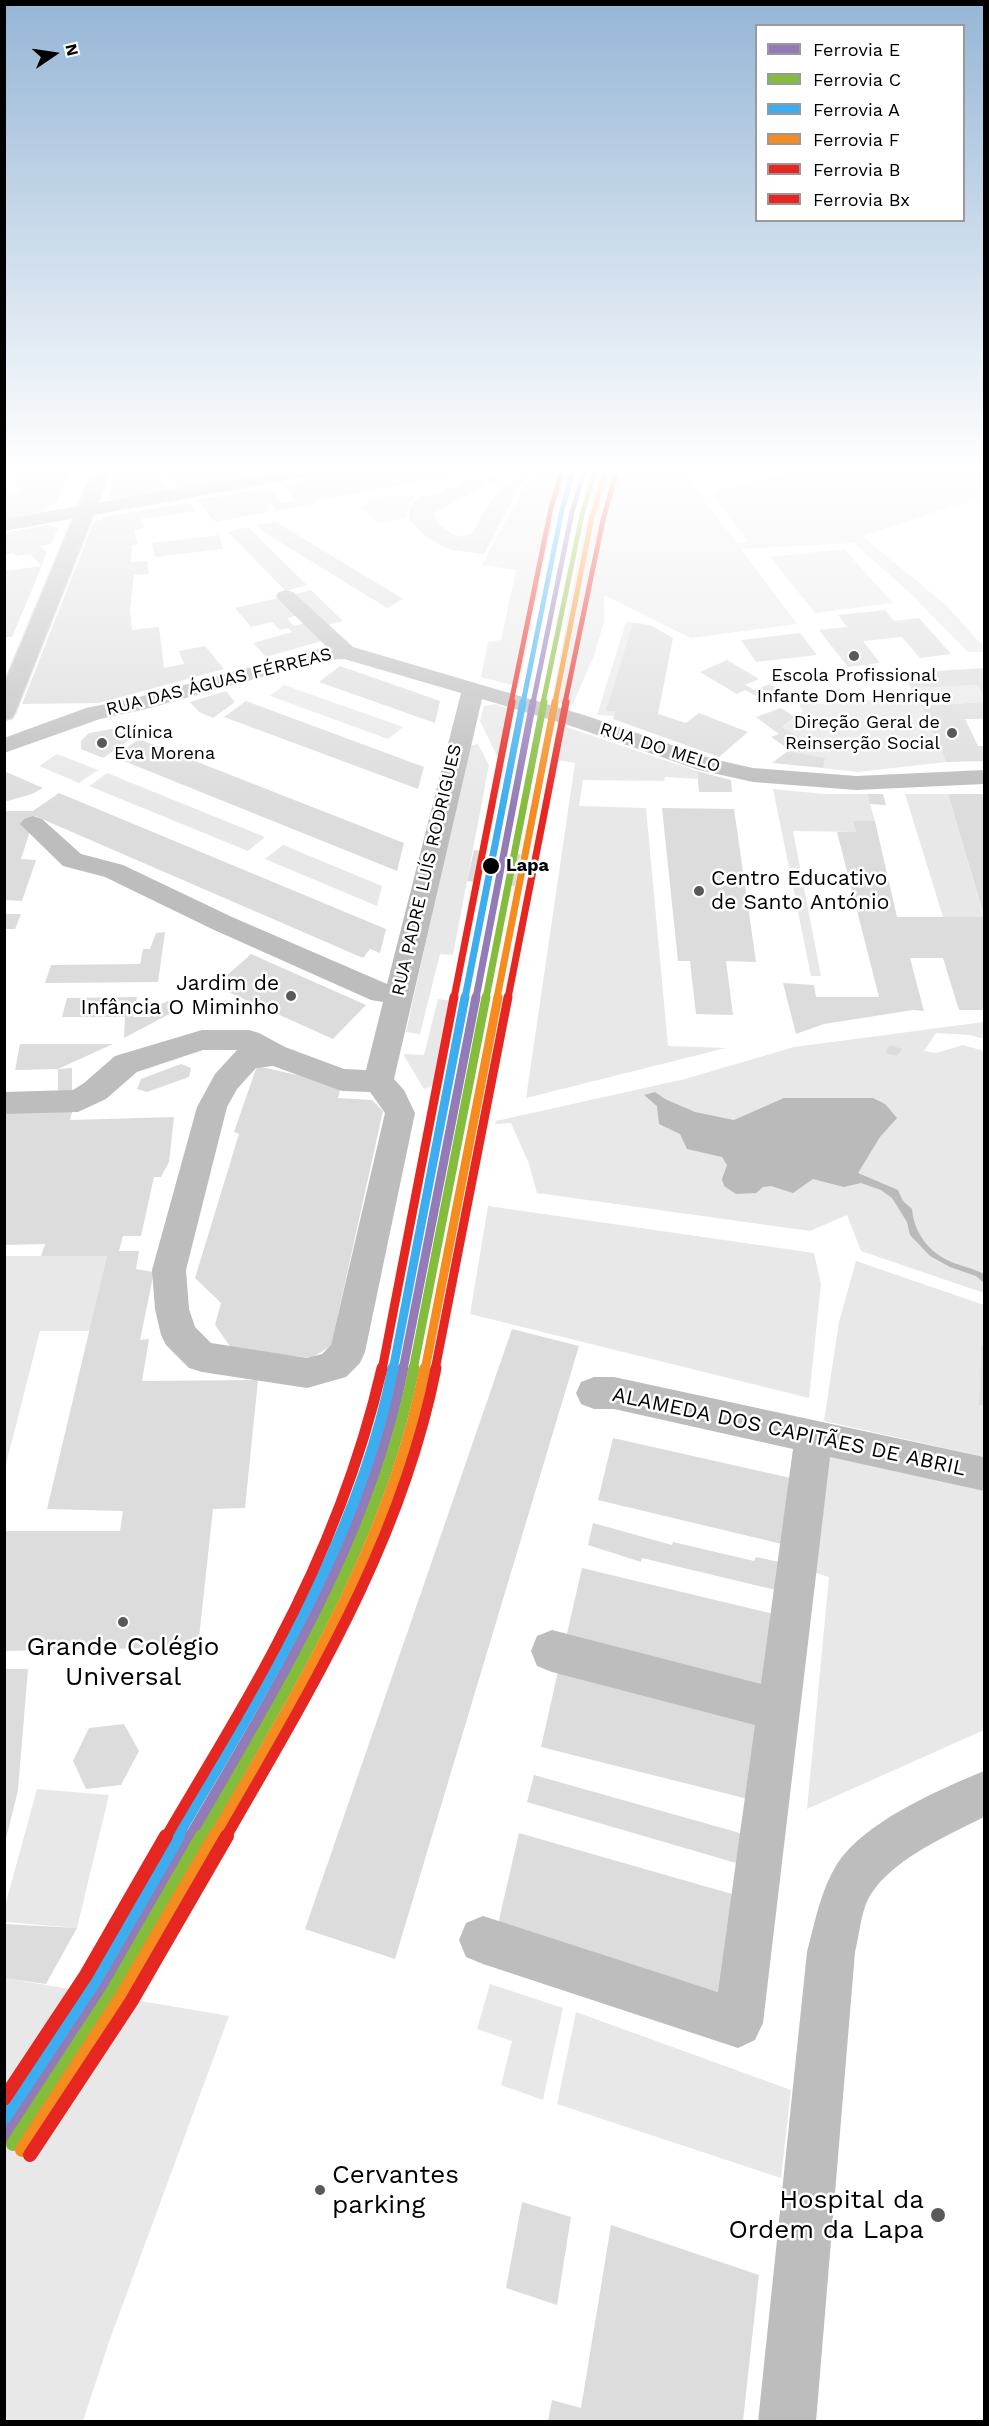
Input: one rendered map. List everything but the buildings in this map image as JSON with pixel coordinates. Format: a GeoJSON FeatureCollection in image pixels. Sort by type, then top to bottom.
{"type":"FeatureCollection","features":[{"type":"Feature","properties":{"kind":"street"},"geometry":{"type":"LineString","coordinates":[[4,714],[58,581]]}},
{"type":"Feature","properties":{"kind":"street"},"geometry":{"type":"LineString","coordinates":[[286,596],[345,652]]}},
{"type":"Feature","properties":{"kind":"street","name":"RUA DAS ÁGUAS FÉRREAS"},"geometry":{"type":"LineString","coordinates":[[4,746],[94,713],[138,704],[322,654],[345,652]]}},
{"type":"Feature","properties":{"kind":"street","name":"RUA DO MELO"},"geometry":{"type":"LineString","coordinates":[[345,652],[576,720],[707,765],[753,775],[856,783],[984,777]]}},
{"type":"Feature","properties":{"kind":"street","name":"RUA PADRE LUÍS RODRIGUES"},"geometry":{"type":"LineString","coordinates":[[382,1066],[472,689]]}},
{"type":"Feature","properties":{"kind":"street","name":"RUA DAS ÁGUAS FÉRREAS"},"geometry":{"type":"LineString","coordinates":[[4,714],[94,713]]}},
{"type":"Feature","properties":{"kind":"street"},"geometry":{"type":"LineString","coordinates":[[33,824],[72,860],[114,871],[222,923],[381,993]]}},
{"type":"Feature","properties":{"kind":"street"},"geometry":{"type":"LineString","coordinates":[[4,1103],[78,1101],[94,1091],[126,1064],[202,1040],[249,1040],[275,1055],[342,1080],[382,1066],[400,1113],[348,1352],[333,1366],[308,1373],[202,1357],[179,1335],[172,1308],[169,1270],[212,1107],[226,1082],[246,1058],[275,1055]]}},
{"type":"Feature","properties":{"kind":"street","name":"ALAMEDA DOS CAPITÃES DE ABRIL"},"geometry":{"type":"LineString","coordinates":[[594,1393],[614,1393],[984,1474]]}},
{"type":"Feature","properties":{"kind":"street"},"geometry":{"type":"LineString","coordinates":[[483,1940],[738,2023],[814,1436]]}},
{"type":"Feature","properties":{"kind":"street"},"geometry":{"type":"LineString","coordinates":[[552,1651],[779,1710]]}},
{"type":"Feature","properties":{"kind":"street"},"geometry":{"type":"LineString","coordinates":[[787,2421],[831,1952],[844,1898],[859,1871],[883,1849],[984,1793]]}},
{"type":"Feature","properties":{"kind":"shaded area"},"geometry":{"type":"Polygon","coordinates":[[[514,581],[540,581],[519,687],[481,677],[488,642],[501,640],[514,581]]]}},
{"type":"Feature","properties":{"kind":"shaded area"},"geometry":{"type":"Polygon","coordinates":[[[574,581],[765,581],[797,624],[691,638],[604,595],[604,622],[594,656],[572,706],[552,700],[574,581]]]}},
{"type":"Feature","properties":{"kind":"shaded area"},"geometry":{"type":"Polygon","coordinates":[[[789,581],[873,581],[893,603],[815,613],[789,581]]]}},
{"type":"Feature","properties":{"kind":"shaded area"},"geometry":{"type":"Polygon","coordinates":[[[897,581],[917,581],[946,605],[980,643],[984,643],[984,652],[968,652],[897,581]]]}},
{"type":"Feature","properties":{"kind":"shaded area"},"geometry":{"type":"Polygon","coordinates":[[[626,622],[646,624],[633,624],[607,710],[615,711],[614,716],[597,715],[626,622]]]}},
{"type":"Feature","properties":{"kind":"shaded area"},"geometry":{"type":"Polygon","coordinates":[[[284,685],[403,727],[388,739],[270,696],[284,685]]]}},
{"type":"Feature","properties":{"kind":"shaded area"},"geometry":{"type":"Polygon","coordinates":[[[977,685],[984,696],[984,702],[922,706],[946,762],[858,772],[823,768],[824,758],[788,751],[804,739],[782,727],[803,712],[794,694],[817,704],[915,697],[911,688],[977,685]]]}},
{"type":"Feature","properties":{"kind":"shaded area"},"geometry":{"type":"Polygon","coordinates":[[[495,704],[514,710],[505,756],[497,756],[480,721],[484,706],[495,704]]]}},
{"type":"Feature","properties":{"kind":"shaded area"},"geometry":{"type":"Polygon","coordinates":[[[566,727],[697,771],[697,779],[665,777],[664,781],[583,780],[579,806],[646,808],[668,1046],[726,1048],[526,1098],[575,763],[558,760],[566,727]]]}},
{"type":"Feature","properties":{"kind":"shaded area"},"geometry":{"type":"Polygon","coordinates":[[[478,744],[489,765],[453,955],[440,954],[420,1034],[406,1032],[469,746],[478,744]]]}},
{"type":"Feature","properties":{"kind":"shaded area"},"geometry":{"type":"Polygon","coordinates":[[[57,754],[98,770],[79,783],[39,766],[57,754]]]}},
{"type":"Feature","properties":{"kind":"shaded area"},"geometry":{"type":"Polygon","coordinates":[[[107,773],[265,837],[248,851],[89,786],[107,773]]]}},
{"type":"Feature","properties":{"kind":"shaded area"},"geometry":{"type":"Polygon","coordinates":[[[773,789],[824,794],[867,794],[875,821],[853,821],[856,832],[793,831],[821,976],[811,976],[773,789]]]}},
{"type":"Feature","properties":{"kind":"shaded area"},"geometry":{"type":"Polygon","coordinates":[[[905,794],[948,794],[984,917],[943,917],[905,794]]]}},
{"type":"Feature","properties":{"kind":"shaded area"},"geometry":{"type":"Polygon","coordinates":[[[283,845],[382,886],[377,906],[265,859],[283,845]]]}},
{"type":"Feature","properties":{"kind":"shaded area"},"geometry":{"type":"Polygon","coordinates":[[[438,999],[454,1001],[438,1084],[424,1089],[403,1054],[424,1055],[438,999]]]}},
{"type":"Feature","properties":{"kind":"shaded area"},"geometry":{"type":"Polygon","coordinates":[[[984,1022],[984,1039],[970,1035],[936,1033],[924,1051],[936,1053],[963,1045],[984,1051],[984,1293],[861,1251],[847,1215],[810,1231],[537,1193],[529,1164],[511,1123],[495,1124],[496,1121],[685,1079],[794,1047],[984,1022]]]}},
{"type":"Feature","properties":{"kind":"shaded area"},"geometry":{"type":"Polygon","coordinates":[[[655,1092],[695,1112],[734,1120],[784,1098],[873,1098],[885,1104],[897,1118],[880,1137],[858,1173],[898,1190],[903,1201],[912,1209],[923,1240],[941,1257],[984,1274],[984,1283],[976,1276],[950,1267],[930,1256],[910,1235],[907,1222],[892,1198],[881,1190],[861,1183],[844,1187],[813,1179],[793,1193],[771,1186],[763,1187],[756,1193],[736,1194],[724,1186],[722,1179],[727,1165],[722,1157],[687,1149],[680,1134],[659,1124],[657,1106],[644,1095],[655,1092]]]}},
{"type":"Feature","properties":{"kind":"shaded area"},"geometry":{"type":"Polygon","coordinates":[[[488,1206],[814,1253],[821,1284],[809,1398],[470,1314],[488,1206]]]}},
{"type":"Feature","properties":{"kind":"shaded area"},"geometry":{"type":"Polygon","coordinates":[[[5,1256],[107,1256],[90,1331],[40,1331],[5,1468],[5,1256]]]}},
{"type":"Feature","properties":{"kind":"shaded area"},"geometry":{"type":"Polygon","coordinates":[[[856,1261],[984,1305],[984,1346],[981,1346],[979,1405],[984,1406],[984,1457],[824,1421],[839,1322],[856,1261]]]}},
{"type":"Feature","properties":{"kind":"shaded area"},"geometry":{"type":"Polygon","coordinates":[[[829,1456],[984,1491],[984,1730],[807,1809],[829,1577],[813,1572],[829,1456]]]}},
{"type":"Feature","properties":{"kind":"shaded area"},"geometry":{"type":"Polygon","coordinates":[[[37,1789],[109,1795],[77,1928],[5,1922],[5,1906],[37,1789]]]}},
{"type":"Feature","properties":{"kind":"shaded area"},"geometry":{"type":"Polygon","coordinates":[[[5,1978],[229,2016],[110,2339],[83,2421],[5,2421],[5,1978]]]}},
{"type":"Feature","properties":{"kind":"shaded area"},"geometry":{"type":"Polygon","coordinates":[[[490,1984],[563,2008],[543,2100],[501,2085],[512,2041],[477,2029],[490,1984]]]}},
{"type":"Feature","properties":{"kind":"shaded area"},"geometry":{"type":"Polygon","coordinates":[[[576,2012],[791,2090],[781,2178],[557,2104],[576,2012]]]}},
{"type":"Feature","properties":{"kind":"rail line","name":"B"},"geometry":{"type":"LineString","coordinates":[[4,2099],[86,1975],[277,1645],[305,1589],[361,1450],[382,1370],[536,581]]}},
{"type":"Feature","properties":{"kind":"rail line","name":"A"},"geometry":{"type":"LineString","coordinates":[[4,2118],[95,1980],[286,1650],[314,1594],[371,1453],[392,1373],[547,581]]}},
{"type":"Feature","properties":{"kind":"rail line","name":"E"},"geometry":{"type":"LineString","coordinates":[[4,2137],[104,1986],[295,1655],[324,1598],[381,1456],[402,1375],[558,581]]}},
{"type":"Feature","properties":{"kind":"rail line","name":"C"},"geometry":{"type":"LineString","coordinates":[[13,2144],[113,1991],[304,1660],[334,1602],[377,1499],[391,1459],[412,1377],[568,581]]}},
{"type":"Feature","properties":{"kind":"rail line","name":"F"},"geometry":{"type":"LineString","coordinates":[[22,2150],[122,1996],[314,1665],[343,1606],[387,1502],[401,1461],[423,1379],[579,581]]}},
{"type":"Feature","properties":{"kind":"rail line","name":"Bx"},"geometry":{"type":"LineString","coordinates":[[30,2155],[131,2002],[323,1669],[353,1610],[397,1506],[411,1464],[433,1381],[590,581]]}},
{"type":"Feature","properties":{"kind":"place","name":"Escola Profissional Infante Dom Henrique"},"geometry":{"type":"Point","coordinates":[854,656]}},
{"type":"Feature","properties":{"kind":"place","name":"Direção Geral de Reinserção Social"},"geometry":{"type":"Point","coordinates":[952,733]}},
{"type":"Feature","properties":{"kind":"place","name":"Clínica Eva Morena"},"geometry":{"type":"Point","coordinates":[102,743]}},
{"type":"Feature","properties":{"kind":"place","name":"Lapa"},"geometry":{"type":"Point","coordinates":[491,866]}},
{"type":"Feature","properties":{"kind":"place","name":"Centro Educativo de Santo António"},"geometry":{"type":"Point","coordinates":[699,891]}},
{"type":"Feature","properties":{"kind":"place","name":"Jardim de Infância O Miminho"},"geometry":{"type":"Point","coordinates":[291,996]}},
{"type":"Feature","properties":{"kind":"place","name":"Grande Colégio Universal"},"geometry":{"type":"Point","coordinates":[123,1622]}},
{"type":"Feature","properties":{"kind":"place","name":"Cervantes parking"},"geometry":{"type":"Point","coordinates":[320,2190]}},
{"type":"Feature","properties":{"kind":"place","name":"Hospital da Ordem da Lapa"},"geometry":{"type":"Point","coordinates":[938,2215]}}]}
